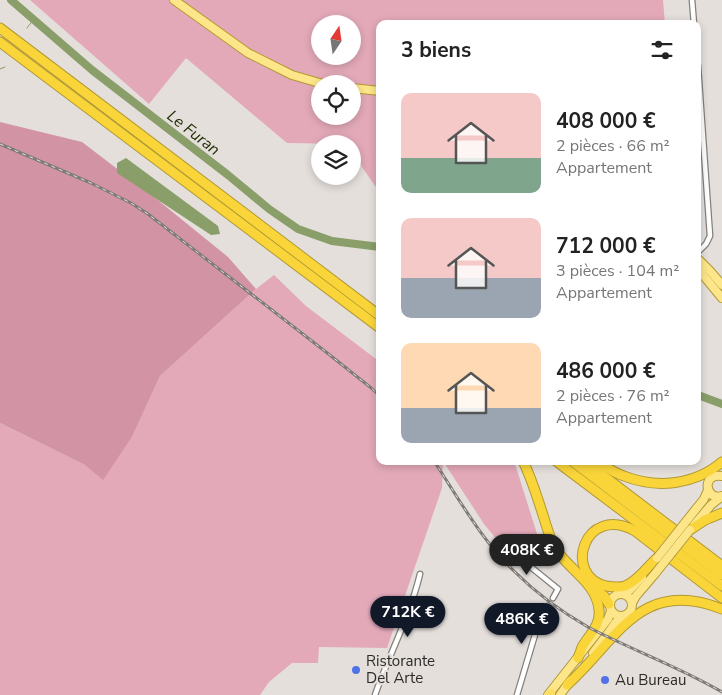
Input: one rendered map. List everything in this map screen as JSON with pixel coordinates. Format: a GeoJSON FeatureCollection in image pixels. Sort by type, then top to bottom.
{"type":"FeatureCollection","features":[{"type":"Feature","properties":{"kind":"highway"},"geometry":{"type":"LineString","coordinates":[[0,28],[376,313]]}},
{"type":"Feature","properties":{"kind":"highway"},"geometry":{"type":"LineString","coordinates":[[0,42],[376,325]]}},
{"type":"Feature","properties":{"kind":"highway"},"geometry":{"type":"LineString","coordinates":[[604,465],[623,476],[645,483],[660,484],[694,479],[722,462]]}},
{"type":"Feature","properties":{"kind":"highway"},"geometry":{"type":"LineString","coordinates":[[525,465],[556,550],[567,564],[590,586],[604,596],[610,607]]}},
{"type":"Feature","properties":{"kind":"highway"},"geometry":{"type":"LineString","coordinates":[[561,465],[722,586]]}},
{"type":"Feature","properties":{"kind":"highway"},"geometry":{"type":"LineString","coordinates":[[577,465],[722,575]]}},
{"type":"Feature","properties":{"kind":"highway"},"geometry":{"type":"LineString","coordinates":[[589,465],[722,566]]}},
{"type":"Feature","properties":{"kind":"highway"},"geometry":{"type":"LineString","coordinates":[[687,527],[722,513]]}},
{"type":"Feature","properties":{"kind":"highway"},"geometry":{"type":"LineString","coordinates":[[657,558],[634,580],[624,586],[613,587],[592,579],[586,571],[582,554],[584,544],[590,534],[599,528],[618,524],[627,526],[722,598]]}},
{"type":"Feature","properties":{"kind":"highway"},"geometry":{"type":"LineString","coordinates":[[578,658],[597,624],[600,611],[597,598],[590,586]]}},
{"type":"Feature","properties":{"kind":"highway"},"geometry":{"type":"LineString","coordinates":[[568,685],[631,618],[649,607],[671,601],[692,600],[706,602],[722,608]]}},
{"type":"Feature","properties":{"kind":"main road"},"geometry":{"type":"LineString","coordinates":[[174,0],[248,53],[292,75],[311,81]]}},
{"type":"Feature","properties":{"kind":"main road"},"geometry":{"type":"LineString","coordinates":[[361,89],[376,91]]}},
{"type":"Feature","properties":{"kind":"main road"},"geometry":{"type":"LineString","coordinates":[[701,262],[710,271],[718,285],[722,298]]}},
{"type":"Feature","properties":{"kind":"main road"},"geometry":{"type":"LineString","coordinates":[[701,271],[718,285]]}},
{"type":"Feature","properties":{"kind":"main road"},"geometry":{"type":"LineString","coordinates":[[560,695],[616,622],[630,612],[636,596],[654,575],[704,499],[710,479],[721,474]]}},
{"type":"Feature","properties":{"kind":"main road"},"geometry":{"type":"LineString","coordinates":[[708,490],[712,495],[721,496]]}},
{"type":"Feature","properties":{"kind":"main road"},"geometry":{"type":"LineString","coordinates":[[549,694],[608,619],[612,598],[618,594],[624,594],[638,583],[657,558],[721,496]]}},
{"type":"Feature","properties":{"kind":"main road"},"geometry":{"type":"LineString","coordinates":[[624,594],[630,598],[632,603]]}},
{"type":"Feature","properties":{"kind":"main road"},"geometry":{"type":"LineString","coordinates":[[610,607],[616,615],[624,616]]}},
{"type":"Feature","properties":{"kind":"street"},"geometry":{"type":"LineString","coordinates":[[692,0],[694,20]]}},
{"type":"Feature","properties":{"kind":"street"},"geometry":{"type":"LineString","coordinates":[[701,108],[710,236],[701,249]]}},
{"type":"Feature","properties":{"kind":"street"},"geometry":{"type":"LineString","coordinates":[[511,551],[558,589],[553,598]]}},
{"type":"Feature","properties":{"kind":"street"},"geometry":{"type":"LineString","coordinates":[[375,695],[420,574]]}},
{"type":"Feature","properties":{"kind":"street"},"geometry":{"type":"LineString","coordinates":[[518,695],[540,618],[548,606]]}},
{"type":"Feature","properties":{"kind":"shaded area"},"geometry":{"type":"Polygon","coordinates":[[[30,0],[663,0],[665,20],[376,20],[376,187],[361,166],[361,135],[311,135],[311,143],[287,143],[186,58],[149,104],[30,0]]]}},
{"type":"Feature","properties":{"kind":"shaded area"},"geometry":{"type":"Polygon","coordinates":[[[0,122],[82,142],[228,257],[256,289],[160,376],[133,435],[103,480],[85,465],[0,423],[0,122]]]}},
{"type":"Feature","properties":{"kind":"shaded area"},"geometry":{"type":"Polygon","coordinates":[[[126,158],[218,226],[220,234],[211,235],[117,173],[117,163],[126,158]]]}},
{"type":"Feature","properties":{"kind":"shaded area"},"geometry":{"type":"Polygon","coordinates":[[[274,275],[306,306],[376,359],[376,465],[443,465],[442,488],[387,648],[319,647],[318,663],[292,663],[269,682],[260,695],[0,695],[0,423],[85,465],[133,435],[160,376],[274,275]]]}},
{"type":"Feature","properties":{"kind":"shaded area"},"geometry":{"type":"Polygon","coordinates":[[[446,465],[515,465],[516,467],[538,537],[507,552],[484,524],[446,465]]]}},
{"type":"Feature","properties":{"kind":"waterway","name":"Le Furan"},"geometry":{"type":"LineString","coordinates":[[11,0],[92,70],[269,209],[298,229],[332,241],[376,246]]}},
{"type":"Feature","properties":{"kind":"waterway"},"geometry":{"type":"LineString","coordinates":[[27,28],[34,19]]}},
{"type":"Feature","properties":{"kind":"waterway"},"geometry":{"type":"LineString","coordinates":[[0,69],[5,67]]}},
{"type":"Feature","properties":{"kind":"waterway","name":"Le Furan"},"geometry":{"type":"LineString","coordinates":[[701,396],[722,404]]}},
{"type":"Feature","properties":{"kind":"railway"},"geometry":{"type":"LineString","coordinates":[[0,144],[91,183],[131,203],[148,214],[376,392]]}},
{"type":"Feature","properties":{"kind":"railway"},"geometry":{"type":"LineString","coordinates":[[437,465],[492,547],[540,595],[588,627],[722,692]]}},
{"type":"Feature","properties":{"kind":"place","name":"Ristorante Del Arte"},"geometry":{"type":"Point","coordinates":[356,670]}},
{"type":"Feature","properties":{"kind":"place","name":"Au Bureau"},"geometry":{"type":"Point","coordinates":[605,680]}}]}
